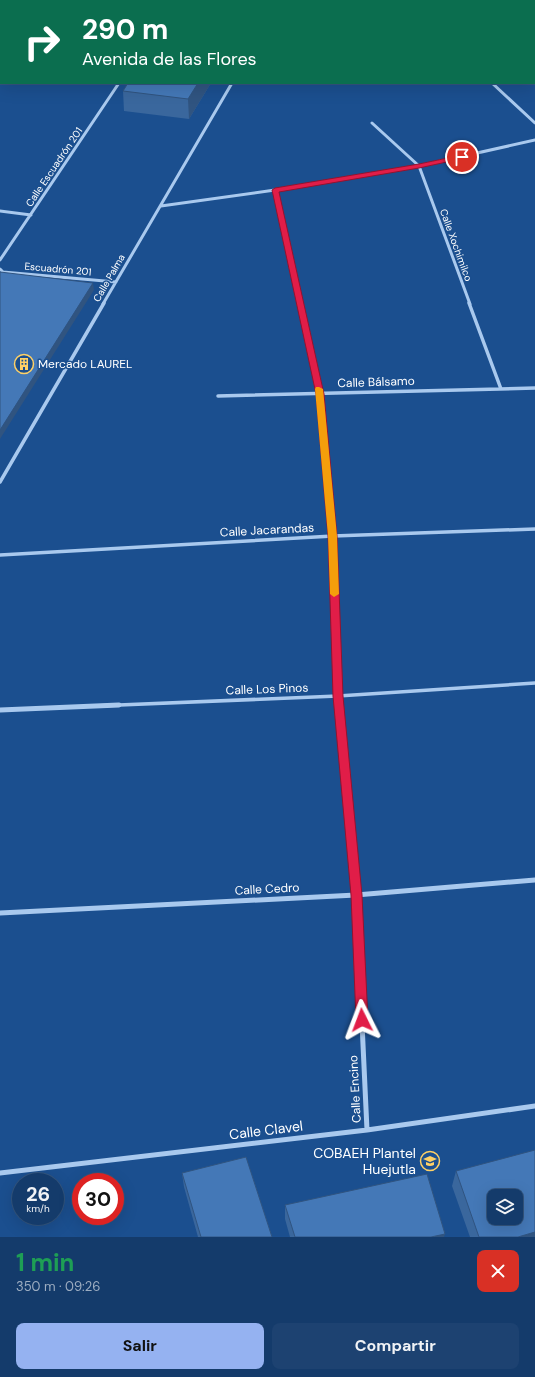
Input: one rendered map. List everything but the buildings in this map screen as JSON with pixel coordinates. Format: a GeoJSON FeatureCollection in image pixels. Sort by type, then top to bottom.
{"type":"FeatureCollection","features":[{"type":"Feature","properties":{"kind":"street","name":"Calle Escuadrón 201"},"geometry":{"type":"LineString","coordinates":[[0,260],[118,84]]}},
{"type":"Feature","properties":{"kind":"street","name":"Calle Palma"},"geometry":{"type":"LineString","coordinates":[[0,482],[231,84]]}},
{"type":"Feature","properties":{"kind":"street"},"geometry":{"type":"LineString","coordinates":[[493,84],[535,123]]}},
{"type":"Feature","properties":{"kind":"street","name":"Calle Xochimilco"},"geometry":{"type":"LineString","coordinates":[[372,123],[419,166],[501,389]]}},
{"type":"Feature","properties":{"kind":"street"},"geometry":{"type":"LineString","coordinates":[[161,206],[275,190],[419,166],[535,140]]}},
{"type":"Feature","properties":{"kind":"street","name":"Calle Encino"},"geometry":{"type":"LineString","coordinates":[[275,190],[320,394],[332,536],[338,696],[356,895],[367,1130]]}},
{"type":"Feature","properties":{"kind":"street"},"geometry":{"type":"LineString","coordinates":[[0,211],[31,215]]}},
{"type":"Feature","properties":{"kind":"street","name":"Escuadrón 201"},"geometry":{"type":"LineString","coordinates":[[0,269],[3,272],[116,282]]}},
{"type":"Feature","properties":{"kind":"street","name":"Calle Bálsamo"},"geometry":{"type":"LineString","coordinates":[[218,396],[535,388]]}},
{"type":"Feature","properties":{"kind":"street","name":"Calle Jacarandas"},"geometry":{"type":"LineString","coordinates":[[0,554],[332,536],[535,529]]}},
{"type":"Feature","properties":{"kind":"street","name":"Calle Los Pinos"},"geometry":{"type":"LineString","coordinates":[[0,710],[338,696],[535,683]]}},
{"type":"Feature","properties":{"kind":"street","name":"Calle Cedro"},"geometry":{"type":"LineString","coordinates":[[0,913],[356,895],[535,880]]}},
{"type":"Feature","properties":{"kind":"street","name":"Calle Clavel"},"geometry":{"type":"LineString","coordinates":[[0,1173],[367,1130],[535,1106]]}},
{"type":"Feature","properties":{"kind":"slow traffic"},"geometry":{"type":"LineString","coordinates":[[319,389],[332,536],[334,594]]}},
{"type":"Feature","properties":{"kind":"place","name":"Mercado LAUREL"},"geometry":{"type":"Point","coordinates":[24,364]}},
{"type":"Feature","properties":{"kind":"place","name":"COBAEH Plantel Huejutla"},"geometry":{"type":"Point","coordinates":[430,1161]}},
{"type":"Feature","properties":{"kind":"route"},"geometry":{"type":"LineString","coordinates":[[362,1020],[356,895],[338,696],[332,536],[320,394],[275,190],[419,166],[462,157]]}}]}
